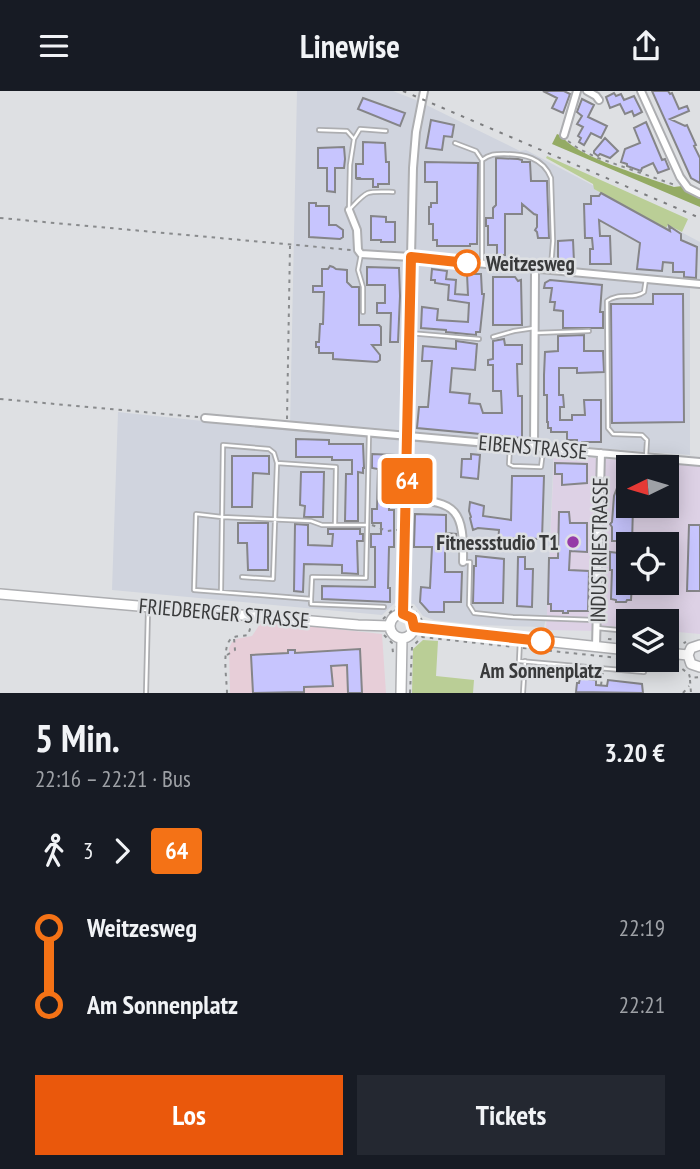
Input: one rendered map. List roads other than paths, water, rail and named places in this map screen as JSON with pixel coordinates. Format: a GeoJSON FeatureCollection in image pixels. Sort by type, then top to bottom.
{"type":"FeatureCollection","features":[{"type":"Feature","properties":{"kind":"street"},"geometry":{"type":"LineString","coordinates":[[403,610],[386,626],[393,634],[402,638],[411,635],[414,627],[412,618],[403,610],[414,145],[424,91]]}},
{"type":"Feature","properties":{"kind":"street"},"geometry":{"type":"LineString","coordinates":[[564,135],[577,91]]}},
{"type":"Feature","properties":{"kind":"street"},"geometry":{"type":"LineString","coordinates":[[587,91],[599,100]]}},
{"type":"Feature","properties":{"kind":"street"},"geometry":{"type":"LineString","coordinates":[[641,91],[682,181],[688,188],[700,194]]}},
{"type":"Feature","properties":{"kind":"street"},"geometry":{"type":"LineString","coordinates":[[349,210],[357,230],[360,252],[700,284]]}},
{"type":"Feature","properties":{"kind":"street"},"geometry":{"type":"LineString","coordinates":[[534,447],[535,269]]}},
{"type":"Feature","properties":{"kind":"street","name":"EIBENSTRASSE"},"geometry":{"type":"LineString","coordinates":[[205,418],[624,455]]}},
{"type":"Feature","properties":{"kind":"street","name":"INDUSTRIESTRASSE"},"geometry":{"type":"LineString","coordinates":[[596,642],[601,453]]}},
{"type":"Feature","properties":{"kind":"street","name":"EIBENSTRASSE"},"geometry":{"type":"LineString","coordinates":[[679,460],[700,462]]}},
{"type":"Feature","properties":{"kind":"street"},"geometry":{"type":"LineString","coordinates":[[406,500],[435,501],[452,510],[463,531],[463,562]]}},
{"type":"Feature","properties":{"kind":"street","name":"FRIEDBERGER STRASSE"},"geometry":{"type":"LineString","coordinates":[[0,594],[386,626]]}},
{"type":"Feature","properties":{"kind":"street"},"geometry":{"type":"LineString","coordinates":[[414,627],[521,639],[596,642],[616,647]]}},
{"type":"Feature","properties":{"kind":"street"},"geometry":{"type":"LineString","coordinates":[[401,693],[402,638]]}},
{"type":"Feature","properties":{"kind":"street"},"geometry":{"type":"LineString","coordinates":[[697,641],[688,655],[691,664],[700,667]]}},
{"type":"Feature","properties":{"kind":"street"},"geometry":{"type":"LineString","coordinates":[[679,654],[688,655]]}},
{"type":"Feature","properties":{"kind":"lane"},"geometry":{"type":"LineString","coordinates":[[349,210],[350,165],[354,139],[360,129],[386,131]]}},
{"type":"Feature","properties":{"kind":"lane"},"geometry":{"type":"LineString","coordinates":[[319,130],[347,131],[354,139]]}},
{"type":"Feature","properties":{"kind":"lane"},"geometry":{"type":"LineString","coordinates":[[455,143],[476,151],[482,160],[482,264]]}},
{"type":"Feature","properties":{"kind":"lane"},"geometry":{"type":"LineString","coordinates":[[482,160],[492,154],[520,153],[528,155],[550,173],[553,241],[551,271]]}},
{"type":"Feature","properties":{"kind":"lane"},"geometry":{"type":"LineString","coordinates":[[349,210],[369,191],[393,192]]}},
{"type":"Feature","properties":{"kind":"lane"},"geometry":{"type":"LineString","coordinates":[[360,252],[358,270],[363,287],[363,312]]}},
{"type":"Feature","properties":{"kind":"lane"},"geometry":{"type":"LineString","coordinates":[[646,279],[644,292],[640,295],[613,296],[607,301],[607,313],[608,428],[613,434],[642,435],[647,440],[646,455]]}},
{"type":"Feature","properties":{"kind":"lane"},"geometry":{"type":"LineString","coordinates":[[493,337],[514,331],[589,331]]}},
{"type":"Feature","properties":{"kind":"lane"},"geometry":{"type":"LineString","coordinates":[[409,334],[479,339]]}},
{"type":"Feature","properties":{"kind":"lane"},"geometry":{"type":"LineString","coordinates":[[369,432],[366,578],[312,577],[312,604],[384,607]]}},
{"type":"Feature","properties":{"kind":"lane"},"geometry":{"type":"LineString","coordinates":[[221,592],[223,445],[269,449],[274,453],[277,463],[273,579],[242,577]]}},
{"type":"Feature","properties":{"kind":"lane"},"geometry":{"type":"LineString","coordinates":[[510,445],[509,464],[513,466],[541,467],[543,447]]}},
{"type":"Feature","properties":{"kind":"lane"},"geometry":{"type":"LineString","coordinates":[[277,463],[336,467],[335,525]]}},
{"type":"Feature","properties":{"kind":"lane"},"geometry":{"type":"LineString","coordinates":[[312,599],[194,590],[196,514],[367,525]]}},
{"type":"Feature","properties":{"kind":"lane"},"geometry":{"type":"LineString","coordinates":[[463,562],[470,562],[470,605],[474,613],[597,624],[616,628]]}},
{"type":"Feature","properties":{"kind":"lane"},"geometry":{"type":"LineString","coordinates":[[146,693],[148,607]]}},
{"type":"Feature","properties":{"kind":"lane"},"geometry":{"type":"LineString","coordinates":[[521,639],[519,661],[616,669]]}},
{"type":"Feature","properties":{"kind":"lane"},"geometry":{"type":"LineString","coordinates":[[523,693],[525,661]]}},
{"type":"Feature","properties":{"kind":"railway"},"geometry":{"type":"LineString","coordinates":[[403,91],[700,218]]}},
{"type":"Feature","properties":{"kind":"place","name":"Weitzesweg"},"geometry":{"type":"Point","coordinates":[467,263]}},
{"type":"Feature","properties":{"kind":"place","name":"Fitnessstudio T1"},"geometry":{"type":"Point","coordinates":[573,542]}},
{"type":"Feature","properties":{"kind":"place","name":"Am Sonnenplatz"},"geometry":{"type":"Point","coordinates":[541,641]}}]}
